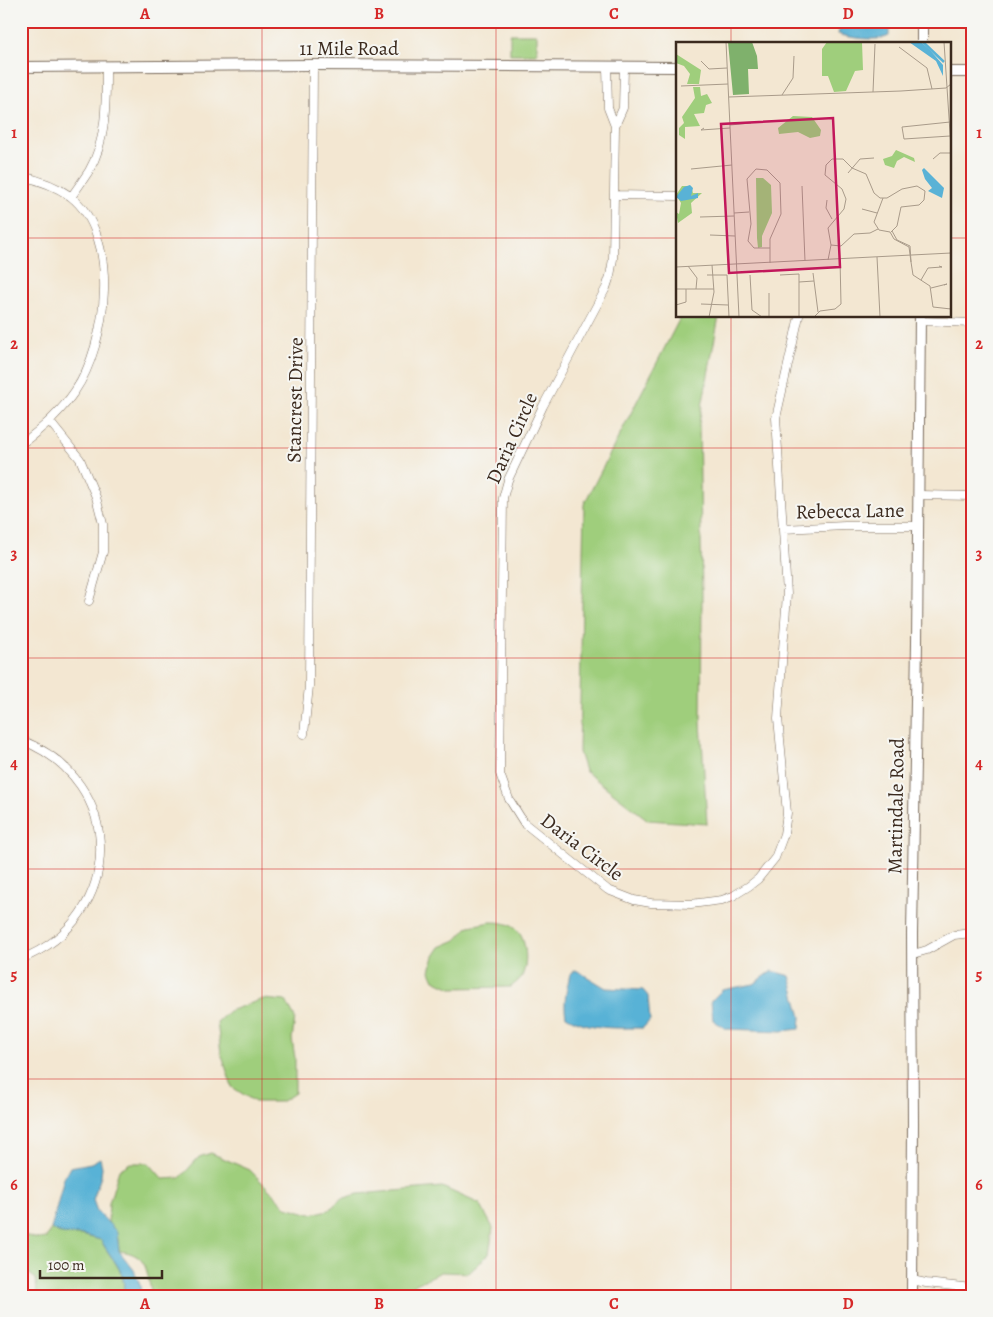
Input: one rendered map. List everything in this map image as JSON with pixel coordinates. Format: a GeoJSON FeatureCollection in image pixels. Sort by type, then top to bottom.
{"type":"FeatureCollection","features":[{"type":"Feature","properties":{"kind":"street"},"geometry":{"type":"LineString","coordinates":[[922,21],[922,42]]}},
{"type":"Feature","properties":{"kind":"street","name":"11 Mile Road"},"geometry":{"type":"LineString","coordinates":[[21,67],[313,65],[676,67]]}},
{"type":"Feature","properties":{"kind":"street","name":"Stancrest Drive"},"geometry":{"type":"LineString","coordinates":[[304,734],[309,686],[313,65]]}},
{"type":"Feature","properties":{"kind":"street"},"geometry":{"type":"LineString","coordinates":[[72,197],[89,171],[101,141],[105,114],[106,66]]}},
{"type":"Feature","properties":{"kind":"street","name":"Daria Circle"},"geometry":{"type":"LineString","coordinates":[[607,66],[608,108],[615,126],[613,259],[610,276],[606,288],[543,406],[508,480],[504,493],[500,774],[509,799],[524,824],[608,890],[622,896],[651,903],[691,904],[711,903],[733,896],[758,879],[775,858],[784,834],[787,813],[778,718],[787,603],[776,418],[799,318]]}},
{"type":"Feature","properties":{"kind":"street","name":"Daria Circle"},"geometry":{"type":"LineString","coordinates":[[615,126],[623,108],[624,67]]}},
{"type":"Feature","properties":{"kind":"street"},"geometry":{"type":"LineString","coordinates":[[950,72],[972,72]]}},
{"type":"Feature","properties":{"kind":"street"},"geometry":{"type":"LineString","coordinates":[[21,176],[46,184],[72,197],[84,212],[100,243],[104,273],[103,311],[96,347],[84,374],[76,390],[50,422],[21,444]]}},
{"type":"Feature","properties":{"kind":"street"},"geometry":{"type":"LineString","coordinates":[[614,195],[676,196]]}},
{"type":"Feature","properties":{"kind":"street"},"geometry":{"type":"LineString","coordinates":[[920,319],[972,323]]}},
{"type":"Feature","properties":{"kind":"street","name":"Martindale Road"},"geometry":{"type":"LineString","coordinates":[[912,1296],[913,954],[920,319]]}},
{"type":"Feature","properties":{"kind":"street"},"geometry":{"type":"LineString","coordinates":[[50,422],[80,460],[96,497],[103,524],[103,552],[89,601]]}},
{"type":"Feature","properties":{"kind":"street"},"geometry":{"type":"LineString","coordinates":[[919,495],[972,496]]}},
{"type":"Feature","properties":{"kind":"street","name":"Rebecca Lane"},"geometry":{"type":"LineString","coordinates":[[783,529],[845,526],[918,526]]}},
{"type":"Feature","properties":{"kind":"street"},"geometry":{"type":"LineString","coordinates":[[21,740],[38,746],[65,765],[92,806],[100,838],[100,854],[94,884],[90,897],[79,917],[53,943],[21,959]]}},
{"type":"Feature","properties":{"kind":"street"},"geometry":{"type":"LineString","coordinates":[[913,954],[927,950],[954,935],[972,933]]}},
{"type":"Feature","properties":{"kind":"street"},"geometry":{"type":"LineString","coordinates":[[912,1280],[926,1284],[972,1288]]}},
{"type":"Feature","properties":{"kind":"green space"},"geometry":{"type":"Polygon","coordinates":[[[510,34],[537,34],[537,54],[510,54],[510,34]]]}},
{"type":"Feature","properties":{"kind":"green space"},"geometry":{"type":"Polygon","coordinates":[[[680,318],[719,318],[699,423],[702,595],[701,722],[707,824],[648,820],[585,771],[579,752],[584,504],[680,318]]]}},
{"type":"Feature","properties":{"kind":"green space"},"geometry":{"type":"Polygon","coordinates":[[[491,922],[508,924],[517,930],[523,940],[526,959],[522,976],[511,987],[451,988],[434,980],[430,971],[434,956],[440,947],[456,940],[469,926],[491,922]]]}},
{"type":"Feature","properties":{"kind":"green space"},"geometry":{"type":"Polygon","coordinates":[[[263,999],[286,1001],[295,1018],[292,1039],[295,1058],[295,1093],[281,1102],[255,1102],[232,1087],[221,1053],[217,1022],[229,1011],[263,999]]]}},
{"type":"Feature","properties":{"kind":"green space"},"geometry":{"type":"Polygon","coordinates":[[[211,1153],[250,1170],[286,1207],[311,1214],[329,1210],[341,1199],[358,1194],[442,1187],[480,1204],[493,1228],[489,1254],[469,1273],[441,1272],[416,1284],[402,1296],[152,1296],[147,1272],[141,1260],[129,1253],[119,1251],[118,1239],[108,1224],[109,1203],[119,1170],[130,1163],[149,1163],[163,1179],[180,1178],[199,1157],[211,1153]]]}},
{"type":"Feature","properties":{"kind":"green space"},"geometry":{"type":"Polygon","coordinates":[[[51,1229],[63,1234],[82,1235],[101,1240],[121,1273],[124,1287],[123,1296],[37,1296],[36,1279],[21,1267],[21,1234],[38,1239],[46,1238],[51,1229]]]}},
{"type":"Feature","properties":{"kind":"water"},"geometry":{"type":"Polygon","coordinates":[[[853,21],[889,21],[889,36],[871,39],[838,34],[839,30],[853,21]]]}},
{"type":"Feature","properties":{"kind":"water"},"geometry":{"type":"Polygon","coordinates":[[[576,970],[606,988],[643,990],[648,996],[650,1020],[643,1028],[613,1028],[584,1024],[566,1016],[565,1000],[570,974],[576,970]]]}},
{"type":"Feature","properties":{"kind":"water"},"geometry":{"type":"Polygon","coordinates":[[[772,971],[790,976],[801,1017],[800,1029],[782,1031],[726,1029],[713,1020],[711,1001],[722,990],[754,984],[772,971]]]}},
{"type":"Feature","properties":{"kind":"water"},"geometry":{"type":"Polygon","coordinates":[[[100,1158],[101,1176],[93,1200],[97,1211],[117,1232],[119,1251],[134,1270],[140,1285],[141,1296],[123,1296],[124,1287],[121,1273],[101,1240],[82,1235],[63,1234],[51,1229],[64,1178],[70,1167],[91,1163],[100,1158]]]}}]}
